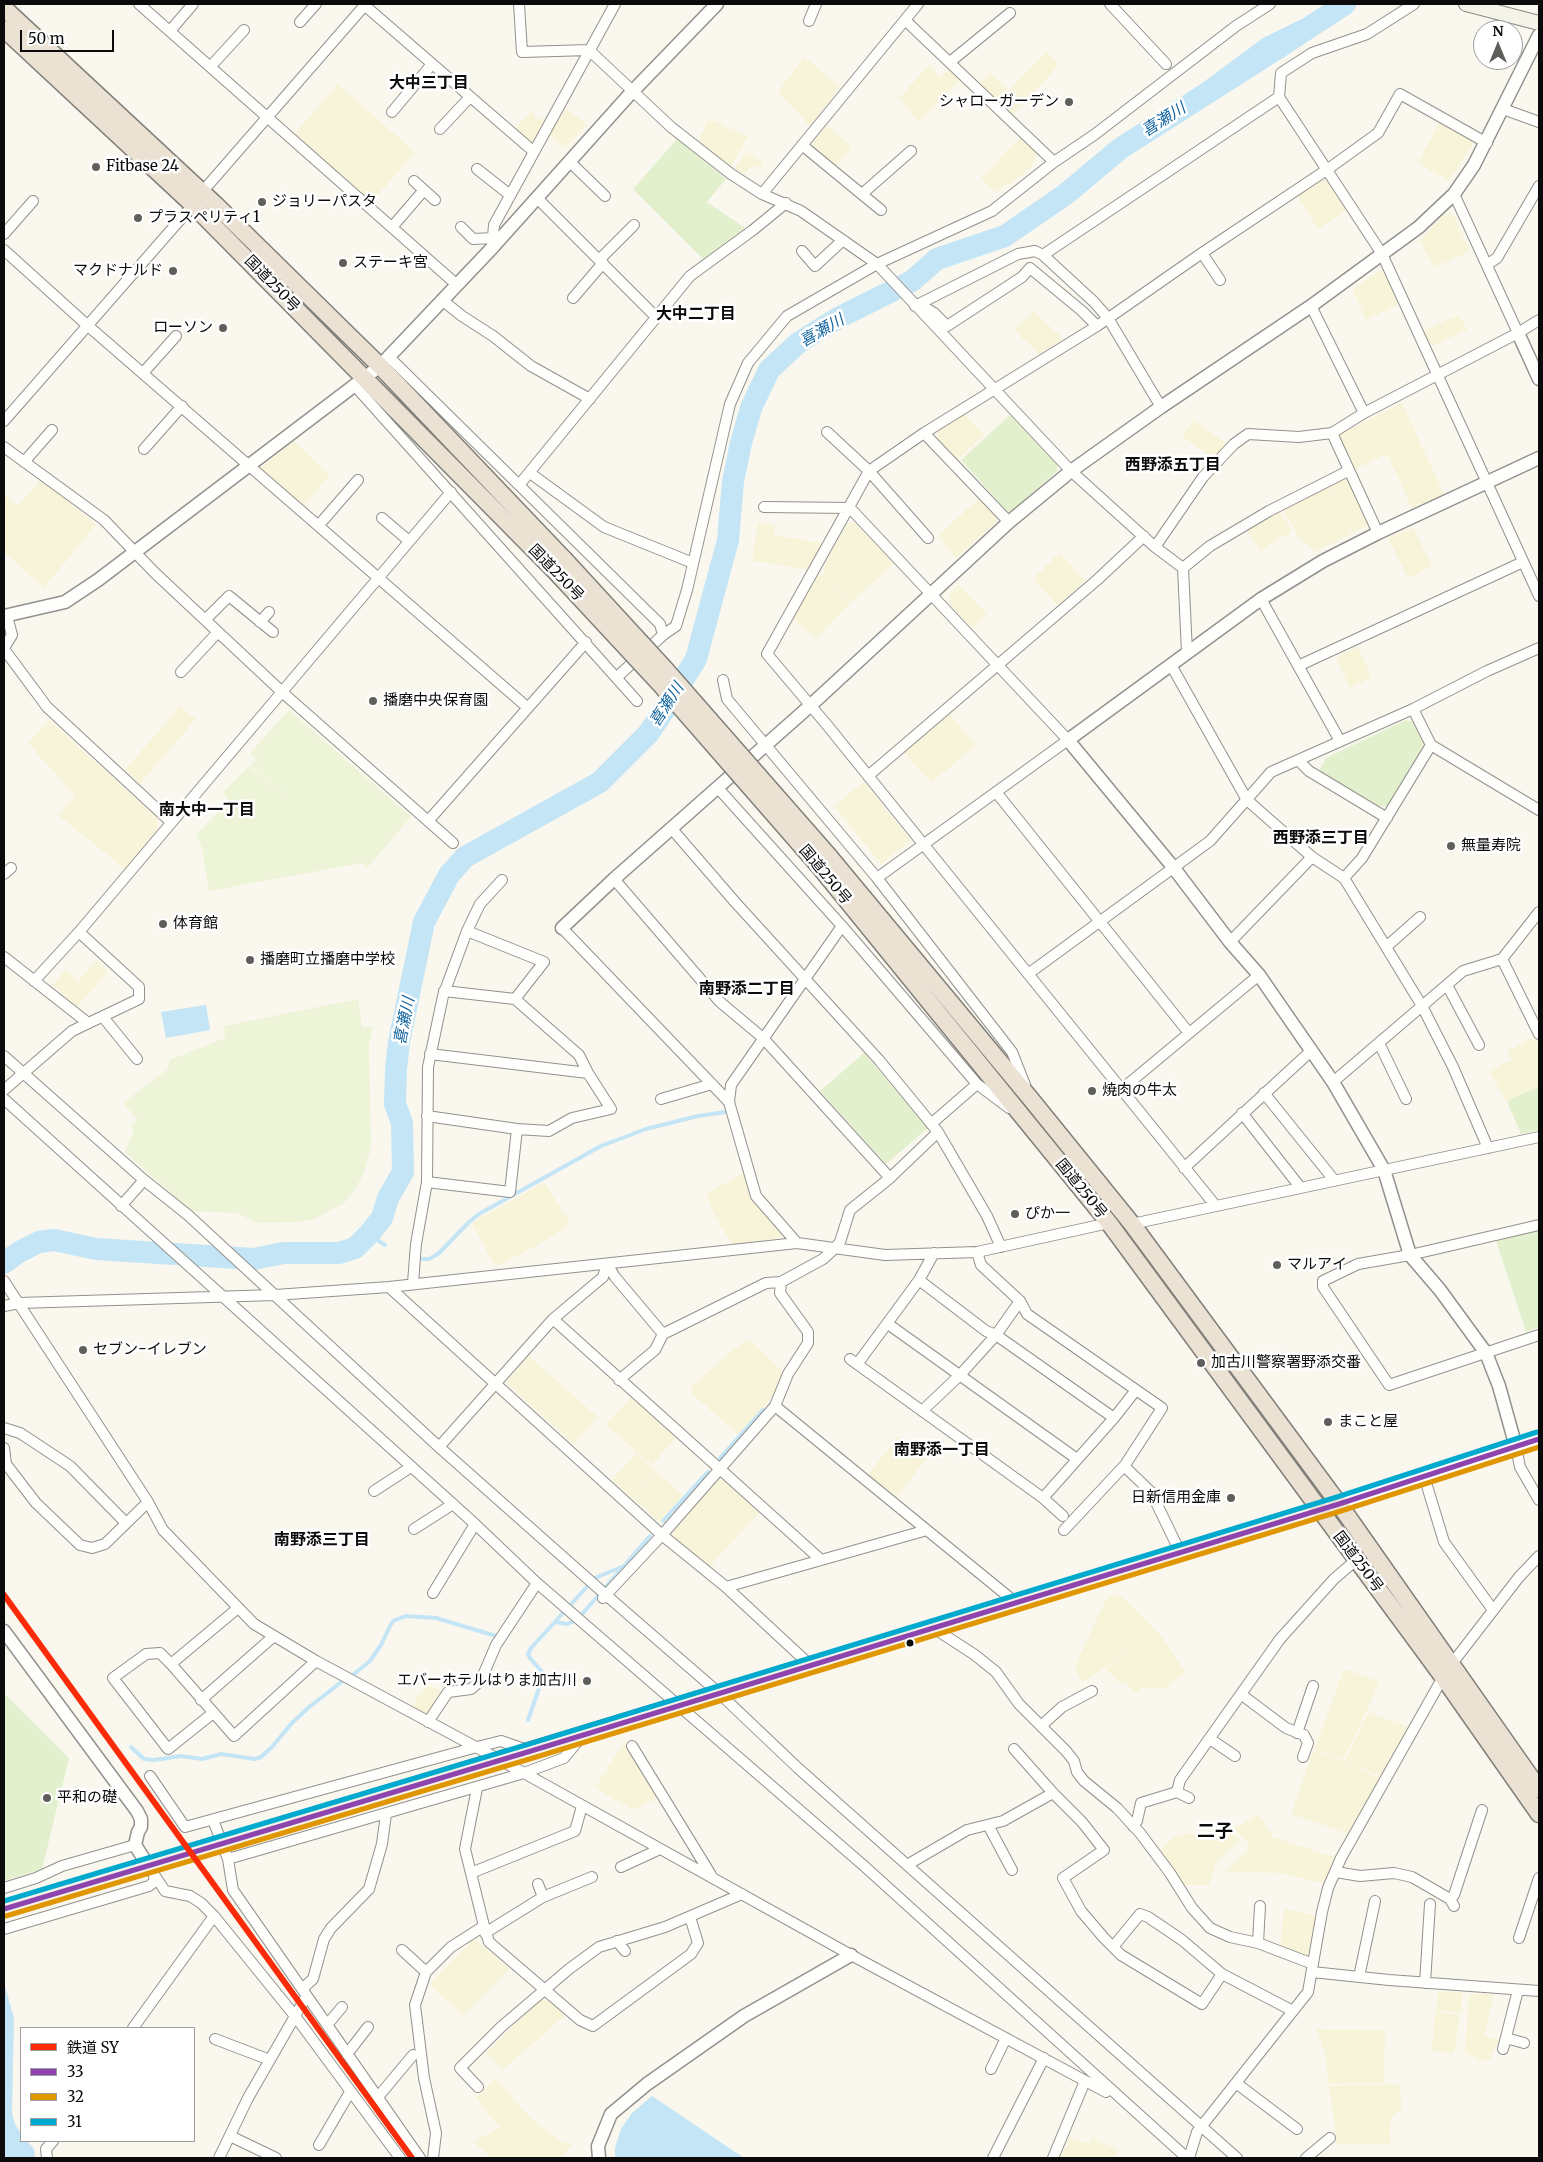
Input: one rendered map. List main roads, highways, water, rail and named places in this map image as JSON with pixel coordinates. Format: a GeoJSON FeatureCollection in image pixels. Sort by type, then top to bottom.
{"type":"FeatureCollection","features":[{"type":"Feature","properties":{"kind":"highway","name":"国道250号"},"geometry":{"type":"LineString","coordinates":[[4,8],[198,198],[360,382],[559,565]]}},
{"type":"Feature","properties":{"kind":"highway","name":"国道250号"},"geometry":{"type":"LineString","coordinates":[[4,29],[384,362],[660,684],[823,860],[1030,1098],[1132,1224],[1339,1504],[1539,1814]]}},
{"type":"Feature","properties":{"kind":"highway","name":"国道250号"},"geometry":{"type":"LineString","coordinates":[[823,860],[1027,1122],[1109,1223],[1356,1560],[1447,1671],[1539,1789]]}},
{"type":"Feature","properties":{"kind":"main road"},"geometry":{"type":"LineString","coordinates":[[1466,4],[1539,23]]}},
{"type":"Feature","properties":{"kind":"main road"},"geometry":{"type":"LineString","coordinates":[[4,1909],[531,1751],[1339,1504]]}},
{"type":"Feature","properties":{"kind":"water"},"geometry":{"type":"Polygon","coordinates":[[[1332,4],[1345,4],[1172,115],[1182,98],[1263,38],[1332,4]]]}},
{"type":"Feature","properties":{"kind":"water"},"geometry":{"type":"Polygon","coordinates":[[[206,1005],[210,1030],[166,1038],[161,1012],[206,1005]]]}},
{"type":"Feature","properties":{"kind":"water"},"geometry":{"type":"Polygon","coordinates":[[[4,1983],[14,2018],[12,2113],[20,2132],[20,2142],[28,2142],[34,2149],[35,2158],[4,2158],[4,1983]]]}},
{"type":"Feature","properties":{"kind":"water"},"geometry":{"type":"Polygon","coordinates":[[[652,2096],[744,2158],[615,2158],[615,2148],[621,2129],[632,2113],[652,2096]]]}},
{"type":"Feature","properties":{"kind":"waterway","name":"喜瀬川"},"geometry":{"type":"LineString","coordinates":[[4,1263],[19,1252],[39,1242],[54,1240],[96,1249],[253,1259],[284,1253],[339,1253],[355,1248],[382,1218],[388,1198],[403,1172],[402,1123],[395,1104],[396,1069],[399,1042],[424,922],[449,875],[465,857],[600,782],[648,734],[665,709],[696,659],[728,540],[733,481],[741,443],[751,408],[769,370],[798,343],[838,318],[912,281],[937,259],[1005,236],[1066,194],[1121,148],[1345,4]]}},
{"type":"Feature","properties":{"kind":"waterway"},"geometry":{"type":"LineString","coordinates":[[422,1259],[429,1259],[439,1253],[479,1214],[601,1146],[646,1129],[698,1116],[726,1112]]}},
{"type":"Feature","properties":{"kind":"waterway"},"geometry":{"type":"LineString","coordinates":[[369,1234],[385,1245]]}},
{"type":"Feature","properties":{"kind":"waterway"},"geometry":{"type":"LineString","coordinates":[[720,1458],[763,1410]]}},
{"type":"Feature","properties":{"kind":"waterway"},"geometry":{"type":"LineString","coordinates":[[663,1521],[708,1472]]}},
{"type":"Feature","properties":{"kind":"waterway"},"geometry":{"type":"LineString","coordinates":[[555,1622],[567,1624],[577,1620],[650,1536]]}},
{"type":"Feature","properties":{"kind":"waterway"},"geometry":{"type":"LineString","coordinates":[[528,1720],[544,1674],[530,1658],[528,1654],[531,1648],[595,1578],[624,1566]]}},
{"type":"Feature","properties":{"kind":"waterway"},"geometry":{"type":"LineString","coordinates":[[354,1674],[370,1661],[381,1645],[393,1621],[406,1616],[436,1618],[496,1636]]}},
{"type":"Feature","properties":{"kind":"waterway"},"geometry":{"type":"LineString","coordinates":[[131,1747],[144,1759],[154,1760],[181,1756],[202,1759],[221,1754],[255,1759],[261,1757],[272,1747],[292,1723],[308,1708],[344,1680]]}},
{"type":"Feature","properties":{"kind":"rail line","name":"SY"},"geometry":{"type":"LineString","coordinates":[[4,1595],[412,2158]]}},
{"type":"Feature","properties":{"kind":"place","name":"シャローガーデン"},"geometry":{"type":"Point","coordinates":[1069,102]}},
{"type":"Feature","properties":{"kind":"place","name":"Fitbase 24"},"geometry":{"type":"Point","coordinates":[96,167]}},
{"type":"Feature","properties":{"kind":"place","name":"ジョリーパスタ"},"geometry":{"type":"Point","coordinates":[262,202]}},
{"type":"Feature","properties":{"kind":"place","name":"プラスペリティ1"},"geometry":{"type":"Point","coordinates":[138,218]}},
{"type":"Feature","properties":{"kind":"place","name":"ステーキ宮"},"geometry":{"type":"Point","coordinates":[343,263]}},
{"type":"Feature","properties":{"kind":"place","name":"マクドナルド"},"geometry":{"type":"Point","coordinates":[173,271]}},
{"type":"Feature","properties":{"kind":"place","name":"ローソン"},"geometry":{"type":"Point","coordinates":[223,328]}},
{"type":"Feature","properties":{"kind":"place","name":"播磨中央保育園"},"geometry":{"type":"Point","coordinates":[373,701]}},
{"type":"Feature","properties":{"kind":"place","name":"無量寿院"},"geometry":{"type":"Point","coordinates":[1451,846]}},
{"type":"Feature","properties":{"kind":"place","name":"体育館"},"geometry":{"type":"Point","coordinates":[163,924]}},
{"type":"Feature","properties":{"kind":"place","name":"播磨町立播磨中学校"},"geometry":{"type":"Point","coordinates":[250,960]}},
{"type":"Feature","properties":{"kind":"place","name":"焼肉の牛太"},"geometry":{"type":"Point","coordinates":[1092,1091]}},
{"type":"Feature","properties":{"kind":"place","name":"ぴか一"},"geometry":{"type":"Point","coordinates":[1015,1214]}},
{"type":"Feature","properties":{"kind":"place","name":"マルアイ"},"geometry":{"type":"Point","coordinates":[1277,1265]}},
{"type":"Feature","properties":{"kind":"place","name":"セブン-イレブン"},"geometry":{"type":"Point","coordinates":[83,1350]}},
{"type":"Feature","properties":{"kind":"place","name":"加古川警察署野添交番"},"geometry":{"type":"Point","coordinates":[1201,1363]}},
{"type":"Feature","properties":{"kind":"place","name":"まこと屋"},"geometry":{"type":"Point","coordinates":[1328,1422]}},
{"type":"Feature","properties":{"kind":"place","name":"日新信用金庫"},"geometry":{"type":"Point","coordinates":[1231,1498]}},
{"type":"Feature","properties":{"kind":"place","name":"エバーホテルはりま加古川"},"geometry":{"type":"Point","coordinates":[587,1681]}},
{"type":"Feature","properties":{"kind":"place","name":"平和の礎"},"geometry":{"type":"Point","coordinates":[47,1798]}},
{"type":"Feature","properties":{"kind":"district","name":"大中三丁目"},"geometry":{"type":"Point","coordinates":[429,83]}},
{"type":"Feature","properties":{"kind":"district","name":"大中二丁目"},"geometry":{"type":"Point","coordinates":[696,314]}},
{"type":"Feature","properties":{"kind":"district","name":"西野添五丁目"},"geometry":{"type":"Point","coordinates":[1173,465]}},
{"type":"Feature","properties":{"kind":"district","name":"南大中一丁目"},"geometry":{"type":"Point","coordinates":[207,810]}},
{"type":"Feature","properties":{"kind":"district","name":"西野添三丁目"},"geometry":{"type":"Point","coordinates":[1321,838]}},
{"type":"Feature","properties":{"kind":"district","name":"南野添二丁目"},"geometry":{"type":"Point","coordinates":[747,989]}},
{"type":"Feature","properties":{"kind":"district","name":"南野添一丁目"},"geometry":{"type":"Point","coordinates":[942,1450]}},
{"type":"Feature","properties":{"kind":"district","name":"南野添三丁目"},"geometry":{"type":"Point","coordinates":[322,1540]}},
{"type":"Feature","properties":{"kind":"district","name":"二子"},"geometry":{"type":"Point","coordinates":[1215,1832]}}]}
